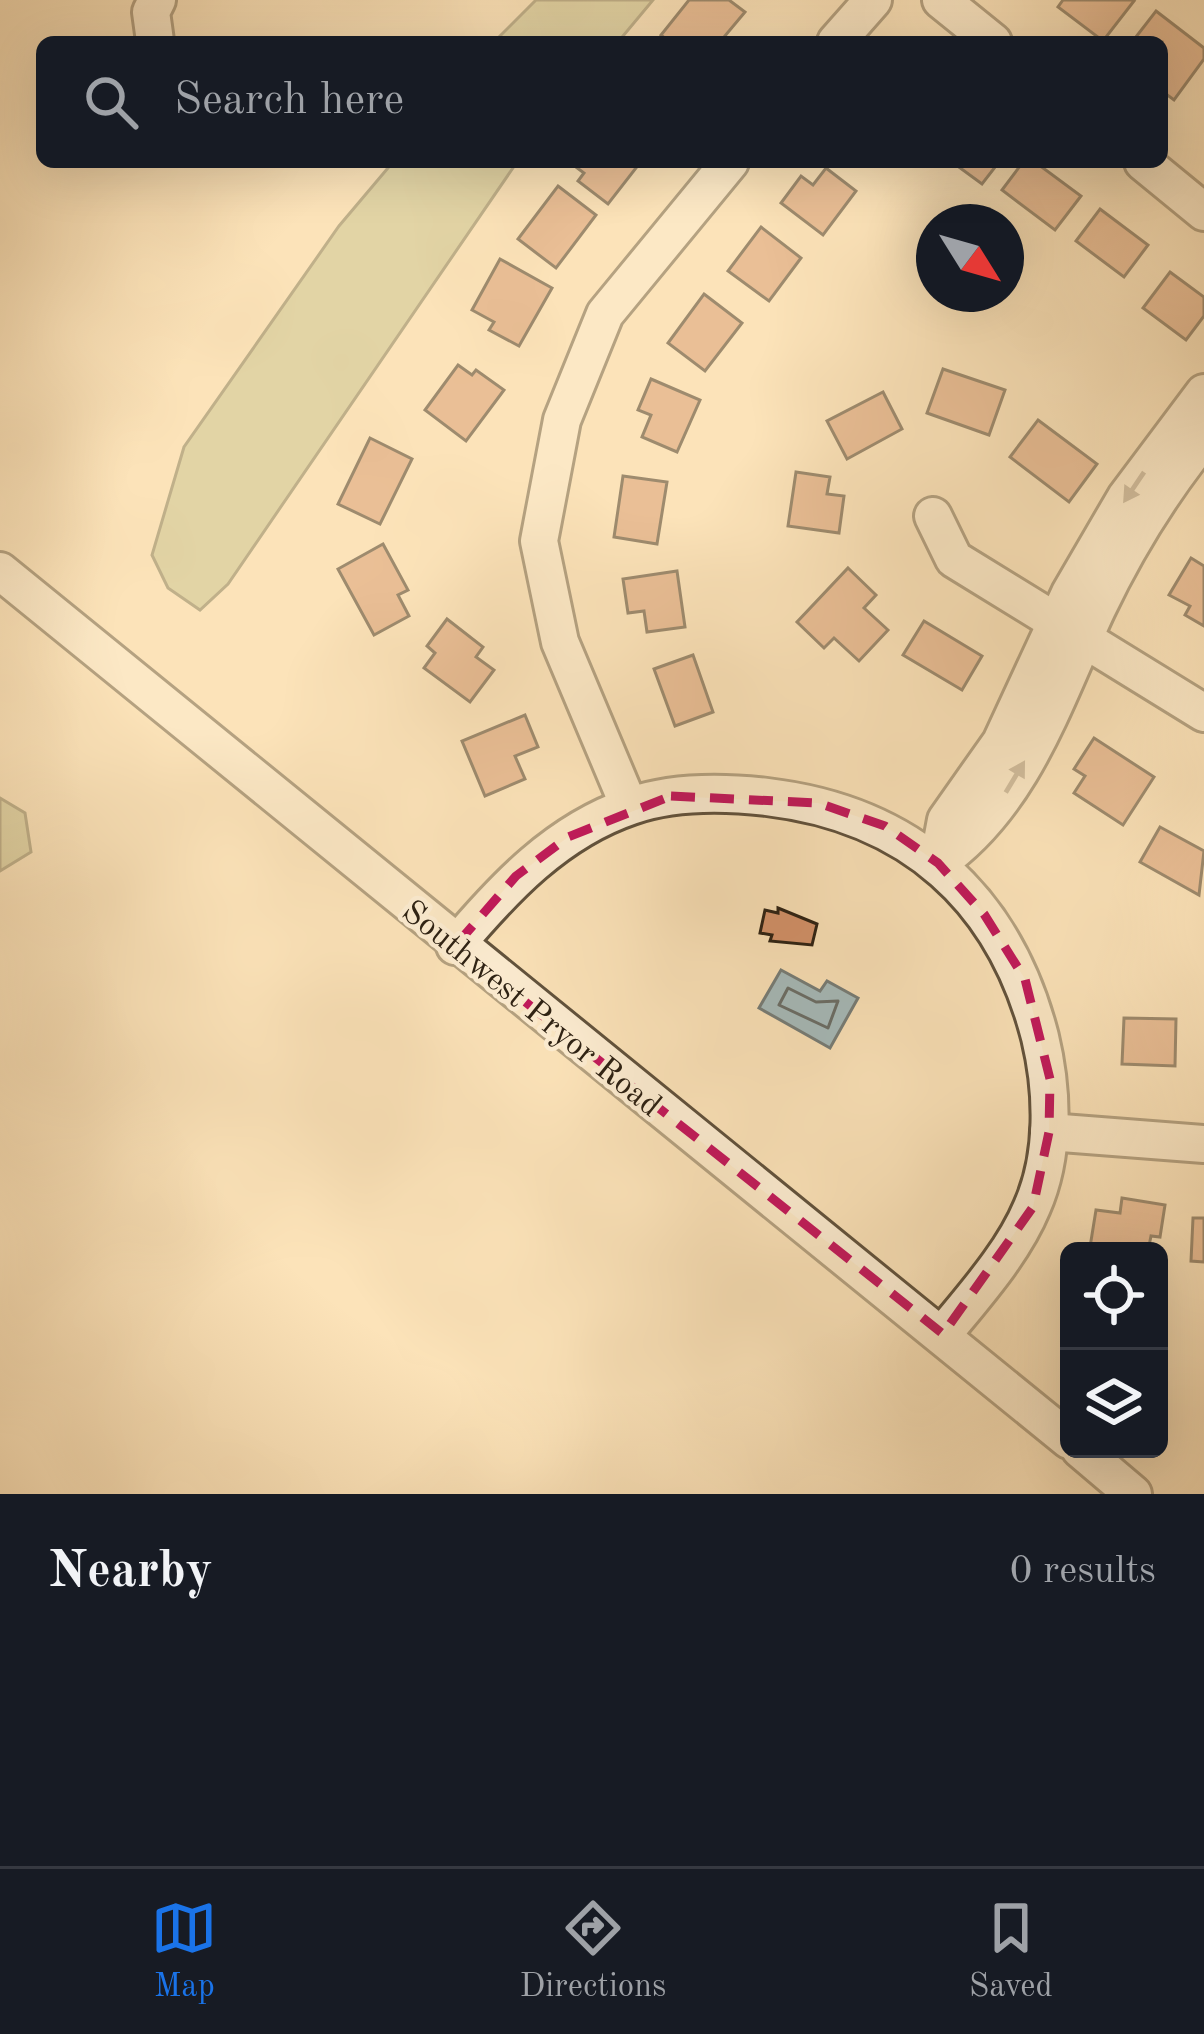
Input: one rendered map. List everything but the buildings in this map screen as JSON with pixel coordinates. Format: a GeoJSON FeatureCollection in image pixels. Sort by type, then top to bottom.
{"type":"FeatureCollection","features":[{"type":"Feature","properties":{"kind":"street"},"geometry":{"type":"LineString","coordinates":[[154,36],[151,13],[157,0]]}},
{"type":"Feature","properties":{"kind":"street"},"geometry":{"type":"LineString","coordinates":[[841,36],[873,0]]}},
{"type":"Feature","properties":{"kind":"street"},"geometry":{"type":"LineString","coordinates":[[941,0],[986,36]]}},
{"type":"Feature","properties":{"kind":"street"},"geometry":{"type":"LineString","coordinates":[[629,806],[560,642],[538,541],[562,420],[605,314],[725,168]]}},
{"type":"Feature","properties":{"kind":"street"},"geometry":{"type":"LineString","coordinates":[[1149,168],[1204,212]]}},
{"type":"Feature","properties":{"kind":"street"},"geometry":{"type":"LineString","coordinates":[[938,863],[970,841],[1018,776],[1126,497],[1204,393]]}},
{"type":"Feature","properties":{"kind":"street"},"geometry":{"type":"LineString","coordinates":[[1071,633],[1204,438]]}},
{"type":"Feature","properties":{"kind":"street"},"geometry":{"type":"LineString","coordinates":[[933,516],[954,559],[1204,713]]}},
{"type":"Feature","properties":{"kind":"street","name":"Southwest Pryor Road"},"geometry":{"type":"LineString","coordinates":[[0,571],[455,946],[1060,1432]]}},
{"type":"Feature","properties":{"kind":"street"},"geometry":{"type":"LineString","coordinates":[[455,946],[516,876],[568,837],[629,806],[670,796],[734,793],[818,803],[885,826],[938,863],[984,914],[1025,980],[1050,1078],[1049,1132],[1033,1207],[943,1334]]}},
{"type":"Feature","properties":{"kind":"street"},"geometry":{"type":"LineString","coordinates":[[1049,1132],[1204,1144]]}},
{"type":"Feature","properties":{"kind":"street"},"geometry":{"type":"LineString","coordinates":[[1091,1458],[1133,1494]]}},
{"type":"Feature","properties":{"kind":"highlighted area"},"geometry":{"type":"Polygon","coordinates":[[[671,796],[818,803],[885,826],[938,863],[984,914],[1025,979],[1050,1079],[1049,1132],[1033,1207],[943,1334],[455,946],[516,876],[568,837],[671,796]]]}},
{"type":"Feature","properties":{"kind":"shaded area"},"geometry":{"type":"Polygon","coordinates":[[[536,0],[653,0],[623,36],[500,36],[536,0]]]}},
{"type":"Feature","properties":{"kind":"shaded area"},"geometry":{"type":"Polygon","coordinates":[[[388,168],[513,168],[228,584],[200,610],[168,588],[152,555],[184,447],[339,226],[388,168]]]}},
{"type":"Feature","properties":{"kind":"shaded area"},"geometry":{"type":"Polygon","coordinates":[[[0,798],[25,813],[31,852],[0,871],[0,798]]]}},
{"type":"Feature","properties":{"kind":"water"},"geometry":{"type":"Polygon","coordinates":[[[781,970],[820,991],[827,981],[858,998],[830,1048],[759,1008],[781,970]]]}}]}
